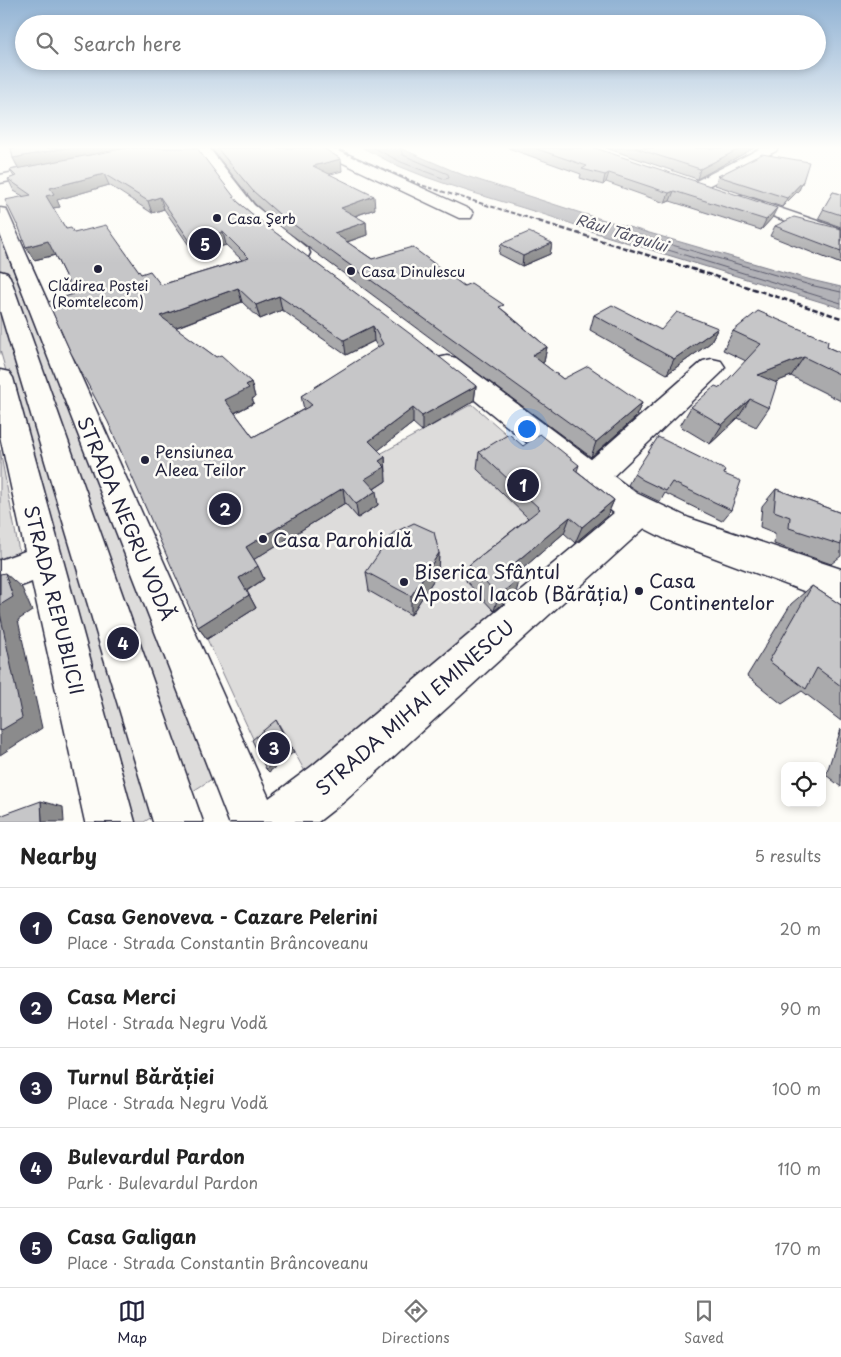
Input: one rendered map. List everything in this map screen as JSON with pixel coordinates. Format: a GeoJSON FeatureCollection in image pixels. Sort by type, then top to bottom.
{"type":"FeatureCollection","features":[{"type":"Feature","properties":{"kind":"main road"},"geometry":{"type":"LineString","coordinates":[[231,186],[248,209],[317,265]]}},
{"type":"Feature","properties":{"kind":"main road"},"geometry":{"type":"LineString","coordinates":[[406,186],[465,214]]}},
{"type":"Feature","properties":{"kind":"main road"},"geometry":{"type":"LineString","coordinates":[[703,186],[841,235]]}},
{"type":"Feature","properties":{"kind":"main road","name":"STRADA NEGRU VODĂ"},"geometry":{"type":"LineString","coordinates":[[0,214],[254,822]]}},
{"type":"Feature","properties":{"kind":"main road"},"geometry":{"type":"LineString","coordinates":[[0,277],[178,822]]}},
{"type":"Feature","properties":{"kind":"main road"},"geometry":{"type":"LineString","coordinates":[[430,350],[639,512],[679,530],[841,587]]}},
{"type":"Feature","properties":{"kind":"main road"},"geometry":{"type":"LineString","coordinates":[[592,477],[712,367]]}},
{"type":"Feature","properties":{"kind":"main road","name":"STRADA REPUBLICII"},"geometry":{"type":"LineString","coordinates":[[2,394],[46,560],[110,822]]}},
{"type":"Feature","properties":{"kind":"main road","name":"STRADA MIHAI EMINESCU"},"geometry":{"type":"LineString","coordinates":[[278,822],[329,783],[639,512]]}},
{"type":"Feature","properties":{"kind":"main road"},"geometry":{"type":"LineString","coordinates":[[0,576],[46,560]]}},
{"type":"Feature","properties":{"kind":"shaded area"},"geometry":{"type":"Polygon","coordinates":[[[0,222],[223,772],[144,822],[116,822],[17,410],[0,350],[0,222]]]}},
{"type":"Feature","properties":{"kind":"shaded area"},"geometry":{"type":"Polygon","coordinates":[[[472,404],[521,447],[546,516],[467,581],[499,615],[308,777],[279,724],[255,743],[207,639],[256,608],[246,591],[253,560],[345,503],[358,518],[367,461],[472,404]]]}},
{"type":"Feature","properties":{"kind":"shaded area"},"geometry":{"type":"Polygon","coordinates":[[[0,450],[21,562],[0,569],[0,450]]]}},
{"type":"Feature","properties":{"kind":"water","name":"Râul Târgului"},"geometry":{"type":"Polygon","coordinates":[[[453,186],[498,186],[584,214],[841,287],[841,308],[596,233],[453,186]]]}},
{"type":"Feature","properties":{"kind":"building"},"geometry":{"type":"Polygon","coordinates":[[[19,186],[56,186],[50,188],[54,194],[46,196],[66,229],[71,228],[74,233],[106,225],[141,274],[150,271],[161,285],[249,258],[223,232],[190,241],[160,197],[148,201],[124,186],[226,186],[238,202],[264,224],[476,386],[422,416],[413,408],[369,441],[385,457],[379,461],[385,467],[365,479],[376,491],[356,504],[343,488],[246,547],[258,566],[239,578],[249,595],[198,627],[108,422],[71,353],[48,302],[74,294],[48,241],[26,247],[18,225],[5,200],[31,195],[19,186]],[[238,288],[160,316],[216,357],[221,355],[251,382],[246,385],[249,388],[225,400],[253,437],[312,405],[301,396],[383,344],[373,326],[344,340],[279,296],[256,305],[238,288]]]}},
{"type":"Feature","properties":{"kind":"building"},"geometry":{"type":"Polygon","coordinates":[[[249,186],[354,186],[374,196],[341,208],[366,222],[334,233],[372,259],[412,247],[464,286],[471,283],[504,305],[499,307],[547,347],[532,355],[563,379],[588,366],[642,403],[596,442],[279,214],[249,186]]]}},
{"type":"Feature","properties":{"kind":"building"},"geometry":{"type":"Polygon","coordinates":[[[649,186],[711,186],[777,208],[766,220],[674,191],[669,193],[649,186]]]}},
{"type":"Feature","properties":{"kind":"building"},"geometry":{"type":"Polygon","coordinates":[[[750,186],[798,186],[787,198],[750,186]]]}},
{"type":"Feature","properties":{"kind":"building"},"geometry":{"type":"Polygon","coordinates":[[[833,192],[841,194],[841,215],[823,209],[833,192]]]}},
{"type":"Feature","properties":{"kind":"building"},"geometry":{"type":"Polygon","coordinates":[[[794,217],[841,229],[841,251],[775,226],[794,217]]]}},
{"type":"Feature","properties":{"kind":"building"},"geometry":{"type":"Polygon","coordinates":[[[529,232],[552,243],[523,256],[501,244],[529,232]]]}},
{"type":"Feature","properties":{"kind":"building"},"geometry":{"type":"Polygon","coordinates":[[[612,305],[661,330],[677,312],[718,328],[674,359],[594,315],[612,305]]]}},
{"type":"Feature","properties":{"kind":"building"},"geometry":{"type":"Polygon","coordinates":[[[758,311],[828,341],[827,347],[841,353],[841,375],[804,357],[758,375],[777,383],[769,408],[750,399],[722,425],[691,407],[715,386],[720,388],[761,344],[733,331],[758,311]]]}},
{"type":"Feature","properties":{"kind":"building"},"geometry":{"type":"Polygon","coordinates":[[[509,434],[523,446],[540,434],[579,465],[574,469],[614,500],[582,527],[570,517],[510,567],[520,578],[498,596],[469,565],[540,509],[479,452],[509,434]]]}},
{"type":"Feature","properties":{"kind":"building"},"geometry":{"type":"Polygon","coordinates":[[[658,437],[725,470],[724,474],[741,481],[731,510],[672,482],[666,491],[634,474],[658,437]]]}},
{"type":"Feature","properties":{"kind":"building"},"geometry":{"type":"Polygon","coordinates":[[[776,489],[841,513],[841,545],[789,528],[790,517],[774,511],[776,489]]]}},
{"type":"Feature","properties":{"kind":"building"},"geometry":{"type":"Polygon","coordinates":[[[414,523],[434,532],[439,553],[411,596],[366,572],[393,533],[414,523]]]}},
{"type":"Feature","properties":{"kind":"building"},"geometry":{"type":"Polygon","coordinates":[[[5,573],[13,597],[0,605],[0,574],[5,573]]]}},
{"type":"Feature","properties":{"kind":"building"},"geometry":{"type":"Polygon","coordinates":[[[812,586],[841,605],[841,686],[817,668],[806,689],[769,661],[812,586]]]}},
{"type":"Feature","properties":{"kind":"building"},"geometry":{"type":"Polygon","coordinates":[[[0,613],[22,718],[0,731],[0,613]]]}},
{"type":"Feature","properties":{"kind":"building"},"geometry":{"type":"Polygon","coordinates":[[[276,720],[291,749],[266,769],[252,740],[276,720]]]}},
{"type":"Feature","properties":{"kind":"building"},"geometry":{"type":"Polygon","coordinates":[[[41,801],[42,822],[0,822],[0,816],[41,801]]]}},
{"type":"Feature","properties":{"kind":"railway"},"geometry":{"type":"LineString","coordinates":[[425,186],[542,222]]}},
{"type":"Feature","properties":{"kind":"railway"},"geometry":{"type":"LineString","coordinates":[[538,221],[841,318]]}},
{"type":"Feature","properties":{"kind":"place","name":"Casa Şerb"},"geometry":{"type":"Point","coordinates":[217,218]}},
{"type":"Feature","properties":{"kind":"place","name":"Casa Galigan"},"geometry":{"type":"Point","coordinates":[205,244]}},
{"type":"Feature","properties":{"kind":"place","name":"Clădirea Poștei (Romtelecom)"},"geometry":{"type":"Point","coordinates":[98,269]}},
{"type":"Feature","properties":{"kind":"place","name":"Casa Dinulescu"},"geometry":{"type":"Point","coordinates":[351,271]}},
{"type":"Feature","properties":{"kind":"place","name":"Pensiunea Aleea Teilor"},"geometry":{"type":"Point","coordinates":[145,460]}},
{"type":"Feature","properties":{"kind":"place","name":"Casa Genoveva - Cazare Pelerini"},"geometry":{"type":"Point","coordinates":[523,485]}},
{"type":"Feature","properties":{"kind":"place","name":"Casa Merci"},"geometry":{"type":"Point","coordinates":[225,509]}},
{"type":"Feature","properties":{"kind":"place","name":"Casa Parohială"},"geometry":{"type":"Point","coordinates":[263,539]}},
{"type":"Feature","properties":{"kind":"place","name":"Biserica Sfântul Apostol Iacob (Bărăția)"},"geometry":{"type":"Point","coordinates":[404,582]}},
{"type":"Feature","properties":{"kind":"place","name":"Casa Continentelor"},"geometry":{"type":"Point","coordinates":[639,591]}},
{"type":"Feature","properties":{"kind":"place","name":"Bulevardul Pardon"},"geometry":{"type":"Point","coordinates":[123,643]}},
{"type":"Feature","properties":{"kind":"place","name":"Turnul Bărăției"},"geometry":{"type":"Point","coordinates":[274,748]}}]}
